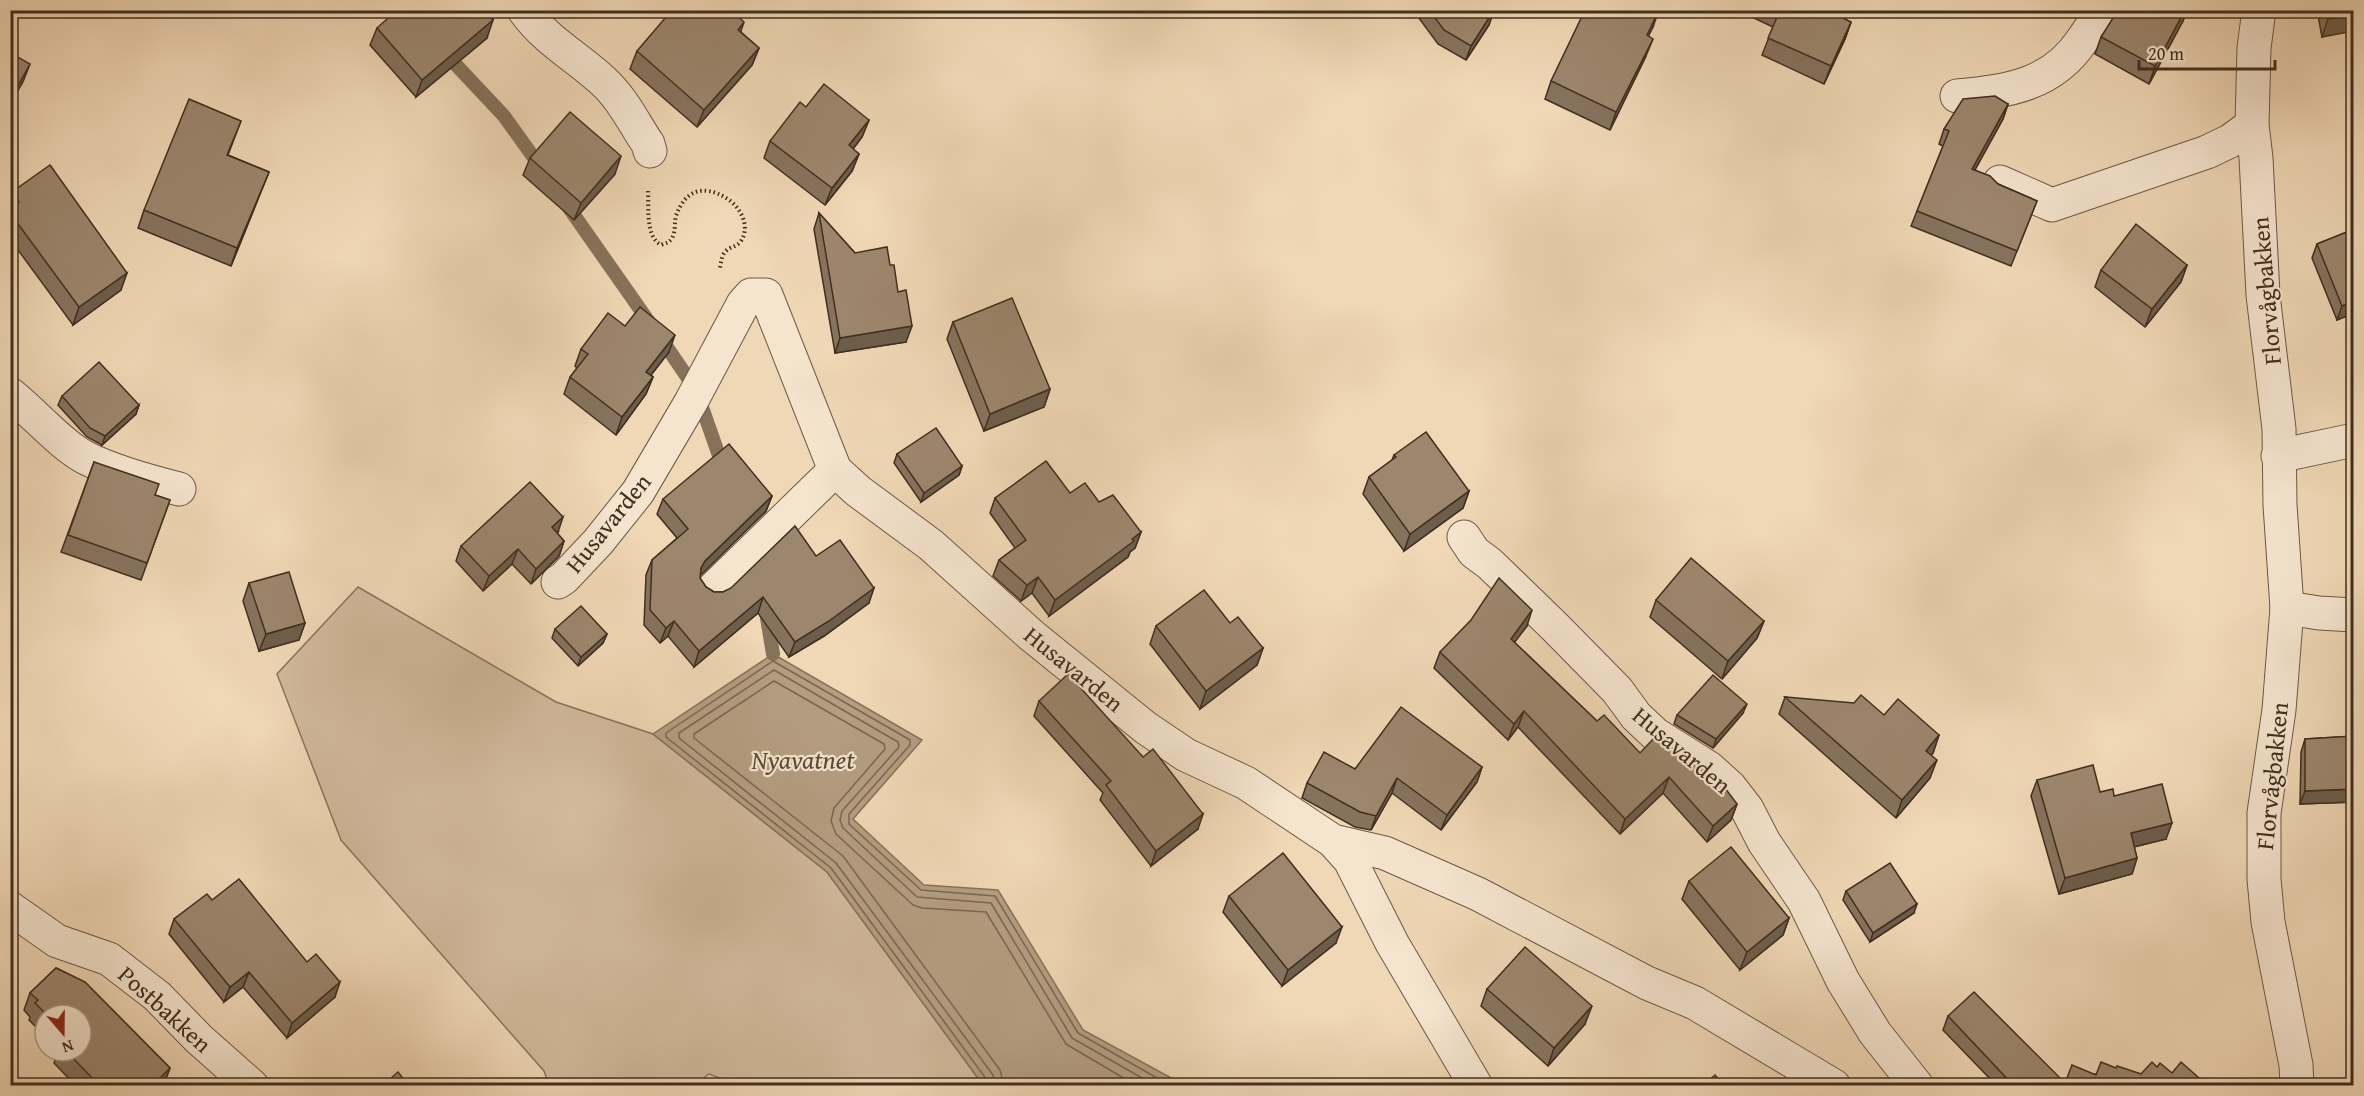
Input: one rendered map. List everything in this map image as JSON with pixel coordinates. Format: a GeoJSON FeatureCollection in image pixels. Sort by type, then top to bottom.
{"type":"FeatureCollection","features":[{"type":"Feature","properties":{"kind":"street"},"geometry":{"type":"LineString","coordinates":[[524,10],[548,38],[604,82],[619,99],[650,151]]}},
{"type":"Feature","properties":{"kind":"street"},"geometry":{"type":"LineString","coordinates":[[1957,96],[1996,92],[2029,83],[2051,73],[2072,56],[2099,10]]}},
{"type":"Feature","properties":{"kind":"street","name":"Florvågbakken"},"geometry":{"type":"LineString","coordinates":[[2259,10],[2254,48],[2252,125],[2256,158],[2263,295],[2279,429],[2278,456],[2287,608],[2279,710],[2264,813],[2264,879],[2268,922],[2296,1065],[2297,1086]]}},
{"type":"Feature","properties":{"kind":"street"},"geometry":{"type":"LineString","coordinates":[[2000,182],[2052,206],[2207,152],[2230,141],[2252,125]]}},
{"type":"Feature","properties":{"kind":"street","name":"Husavarden"},"geometry":{"type":"LineString","coordinates":[[558,582],[598,542],[638,492],[743,308],[766,295],[835,470],[858,491],[931,545],[1031,634],[1146,728],[1186,755],[1246,783],[1333,841],[1350,860],[1392,943],[1476,1086]]}},
{"type":"Feature","properties":{"kind":"street"},"geometry":{"type":"LineString","coordinates":[[10,394],[85,458],[179,489]]}},
{"type":"Feature","properties":{"kind":"street"},"geometry":{"type":"LineString","coordinates":[[2278,456],[2354,440]]}},
{"type":"Feature","properties":{"kind":"street"},"geometry":{"type":"LineString","coordinates":[[713,589],[835,470]]}},
{"type":"Feature","properties":{"kind":"street","name":"Husavarden"},"geometry":{"type":"LineString","coordinates":[[1464,537],[1474,552],[1490,564],[1563,634],[1617,690],[1636,716],[1655,734],[1709,768],[1731,787],[1747,809],[1764,842],[1804,901],[1848,990],[1875,1033],[1917,1086]]}},
{"type":"Feature","properties":{"kind":"street"},"geometry":{"type":"LineString","coordinates":[[2287,608],[2354,615]]}},
{"type":"Feature","properties":{"kind":"street","name":"Husavarden"},"geometry":{"type":"LineString","coordinates":[[1333,841],[1385,853],[1478,894],[1647,983],[1695,1003],[1834,1086]]}},
{"type":"Feature","properties":{"kind":"street","name":"Postbakken"},"geometry":{"type":"LineString","coordinates":[[10,908],[57,941],[109,958],[157,996],[199,1039],[252,1086]]}},
{"type":"Feature","properties":{"kind":"path"},"geometry":{"type":"LineString","coordinates":[[650,151],[647,175],[651,233],[655,242],[661,245],[669,242],[674,236],[675,218],[681,204],[699,190],[713,191],[729,199],[744,218],[741,242],[727,249],[723,254],[713,294],[743,308]]}},
{"type":"Feature","properties":{"kind":"shaded area"},"geometry":{"type":"Polygon","coordinates":[[[358,587],[556,702],[653,734],[827,872],[983,1085],[741,1086],[709,1074],[693,1085],[549,1085],[544,1071],[341,840],[277,674],[358,587]]]}},
{"type":"Feature","properties":{"kind":"water","name":"Nyavatnet"},"geometry":{"type":"Polygon","coordinates":[[[773,654],[922,740],[853,819],[924,885],[998,890],[1083,1030],[1184,1085],[983,1085],[827,872],[653,734],[773,654]]]}},
{"type":"Feature","properties":{"kind":"building"},"geometry":{"type":"Polygon","coordinates":[[[397,10],[485,10],[493,20],[422,80],[377,28],[397,10]]]}},
{"type":"Feature","properties":{"kind":"building"},"geometry":{"type":"Polygon","coordinates":[[[672,10],[731,10],[744,22],[738,30],[759,48],[704,110],[637,51],[672,10]]]}},
{"type":"Feature","properties":{"kind":"building"},"geometry":{"type":"Polygon","coordinates":[[[1429,10],[1494,10],[1471,46],[1444,30],[1429,10]]]}},
{"type":"Feature","properties":{"kind":"building"},"geometry":{"type":"Polygon","coordinates":[[[1585,10],[1659,10],[1647,35],[1653,39],[1616,112],[1551,81],[1585,10]]]}},
{"type":"Feature","properties":{"kind":"building"},"geometry":{"type":"Polygon","coordinates":[[[1780,10],[1827,10],[1851,22],[1831,66],[1768,38],[1780,10]]]}},
{"type":"Feature","properties":{"kind":"building"},"geometry":{"type":"Polygon","coordinates":[[[2118,10],[2185,10],[2155,66],[2101,37],[2118,10]]]}},
{"type":"Feature","properties":{"kind":"building"},"geometry":{"type":"Polygon","coordinates":[[[2327,10],[2354,10],[2354,15],[2328,19],[2327,10]]]}},
{"type":"Feature","properties":{"kind":"building"},"geometry":{"type":"Polygon","coordinates":[[[10,49],[16,52],[14,55],[30,64],[11,98],[10,49]]]}},
{"type":"Feature","properties":{"kind":"building"},"geometry":{"type":"Polygon","coordinates":[[[824,84],[869,120],[849,145],[859,154],[832,188],[770,141],[800,102],[806,107],[824,84]]]}},
{"type":"Feature","properties":{"kind":"building"},"geometry":{"type":"Polygon","coordinates":[[[1995,96],[2008,104],[1972,169],[1990,176],[1998,184],[2037,201],[2017,251],[1917,211],[1949,131],[1944,129],[1963,99],[1995,96]]]}},
{"type":"Feature","properties":{"kind":"building"},"geometry":{"type":"Polygon","coordinates":[[[189,99],[241,121],[227,155],[269,172],[237,248],[144,210],[189,99]]]}},
{"type":"Feature","properties":{"kind":"building"},"geometry":{"type":"Polygon","coordinates":[[[570,112],[621,156],[581,203],[530,158],[570,112]]]}},
{"type":"Feature","properties":{"kind":"building"},"geometry":{"type":"Polygon","coordinates":[[[50,165],[127,273],[79,307],[10,213],[10,209],[19,202],[12,192],[50,165]]]}},
{"type":"Feature","properties":{"kind":"building"},"geometry":{"type":"Polygon","coordinates":[[[819,213],[855,253],[887,247],[890,265],[894,265],[898,292],[906,290],[912,326],[840,338],[819,213]]]}},
{"type":"Feature","properties":{"kind":"building"},"geometry":{"type":"Polygon","coordinates":[[[2136,224],[2187,265],[2152,309],[2101,270],[2136,224]]]}},
{"type":"Feature","properties":{"kind":"building"},"geometry":{"type":"Polygon","coordinates":[[[2354,229],[2354,302],[2342,306],[2317,244],[2354,229]]]}},
{"type":"Feature","properties":{"kind":"building"},"geometry":{"type":"Polygon","coordinates":[[[1012,298],[1050,389],[990,414],[953,322],[1012,298]]]}},
{"type":"Feature","properties":{"kind":"building"},"geometry":{"type":"Polygon","coordinates":[[[640,307],[675,335],[646,372],[653,377],[622,417],[570,377],[588,354],[581,349],[608,313],[625,326],[640,307]]]}},
{"type":"Feature","properties":{"kind":"building"},"geometry":{"type":"Polygon","coordinates":[[[99,362],[139,405],[105,436],[90,428],[62,396],[99,362]]]}},
{"type":"Feature","properties":{"kind":"building"},"geometry":{"type":"Polygon","coordinates":[[[936,428],[962,466],[924,493],[897,454],[936,428]]]}},
{"type":"Feature","properties":{"kind":"building"},"geometry":{"type":"Polygon","coordinates":[[[1426,432],[1469,491],[1410,534],[1369,477],[1426,432]]]}},
{"type":"Feature","properties":{"kind":"building"},"geometry":{"type":"Polygon","coordinates":[[[729,444],[772,496],[705,561],[701,568],[700,578],[706,587],[714,592],[723,592],[731,588],[795,526],[816,556],[840,540],[874,588],[829,621],[795,642],[763,597],[699,651],[674,621],[666,628],[650,610],[652,560],[688,529],[663,499],[729,444]]]}},
{"type":"Feature","properties":{"kind":"building"},"geometry":{"type":"Polygon","coordinates":[[[1046,461],[1070,493],[1085,483],[1099,502],[1113,495],[1141,532],[1132,539],[1134,541],[1055,600],[1038,577],[1027,585],[999,560],[1026,540],[995,498],[1046,461]]]}},
{"type":"Feature","properties":{"kind":"building"},"geometry":{"type":"Polygon","coordinates":[[[94,462],[159,484],[155,495],[170,500],[147,563],[68,535],[94,462]]]}},
{"type":"Feature","properties":{"kind":"building"},"geometry":{"type":"Polygon","coordinates":[[[530,482],[563,517],[552,527],[564,541],[536,569],[518,549],[489,576],[461,546],[530,482]]]}},
{"type":"Feature","properties":{"kind":"building"},"geometry":{"type":"Polygon","coordinates":[[[1691,558],[1764,621],[1728,661],[1656,600],[1691,558]]]}},
{"type":"Feature","properties":{"kind":"building"},"geometry":{"type":"Polygon","coordinates":[[[289,572],[305,623],[266,634],[249,583],[289,572]]]}},
{"type":"Feature","properties":{"kind":"building"},"geometry":{"type":"Polygon","coordinates":[[[1499,578],[1532,610],[1511,639],[1597,721],[1604,715],[1640,753],[1655,737],[1703,767],[1722,784],[1737,804],[1713,826],[1669,777],[1625,819],[1524,711],[1514,724],[1440,652],[1471,620],[1499,578]]]}},
{"type":"Feature","properties":{"kind":"building"},"geometry":{"type":"Polygon","coordinates":[[[1204,590],[1230,623],[1238,617],[1263,648],[1206,691],[1156,626],[1204,590]]]}},
{"type":"Feature","properties":{"kind":"building"},"geometry":{"type":"Polygon","coordinates":[[[581,606],[607,634],[581,657],[555,629],[581,606]]]}},
{"type":"Feature","properties":{"kind":"building"},"geometry":{"type":"Polygon","coordinates":[[[1068,674],[1143,757],[1153,749],[1203,814],[1156,851],[1106,785],[1111,781],[1039,701],[1068,674]]]}},
{"type":"Feature","properties":{"kind":"building"},"geometry":{"type":"Polygon","coordinates":[[[1713,675],[1747,704],[1716,739],[1677,715],[1713,675]]]}},
{"type":"Feature","properties":{"kind":"building"},"geometry":{"type":"Polygon","coordinates":[[[1861,695],[1884,715],[1898,699],[1939,735],[1926,751],[1937,760],[1902,800],[1785,697],[1854,703],[1861,695]]]}},
{"type":"Feature","properties":{"kind":"building"},"geometry":{"type":"Polygon","coordinates":[[[1401,707],[1482,767],[1447,815],[1397,778],[1376,816],[1360,812],[1307,783],[1324,752],[1355,769],[1401,707]]]}},
{"type":"Feature","properties":{"kind":"building"},"geometry":{"type":"Polygon","coordinates":[[[2354,736],[2354,789],[2305,791],[2305,739],[2354,736]]]}},
{"type":"Feature","properties":{"kind":"building"},"geometry":{"type":"Polygon","coordinates":[[[2093,765],[2100,792],[2113,789],[2114,796],[2162,784],[2172,823],[2131,833],[2137,858],[2065,878],[2037,780],[2093,765]]]}},
{"type":"Feature","properties":{"kind":"building"},"geometry":{"type":"Polygon","coordinates":[[[1731,847],[1789,918],[1747,952],[1689,881],[1731,847]]]}},
{"type":"Feature","properties":{"kind":"building"},"geometry":{"type":"Polygon","coordinates":[[[1283,853],[1342,927],[1288,970],[1229,896],[1283,853]]]}},
{"type":"Feature","properties":{"kind":"building"},"geometry":{"type":"Polygon","coordinates":[[[1890,863],[1917,904],[1873,933],[1846,891],[1890,863]]]}},
{"type":"Feature","properties":{"kind":"building"},"geometry":{"type":"Polygon","coordinates":[[[239,879],[307,962],[316,954],[340,982],[292,1023],[249,972],[230,987],[174,919],[207,894],[212,900],[239,879]]]}},
{"type":"Feature","properties":{"kind":"building"},"geometry":{"type":"Polygon","coordinates":[[[1525,947],[1592,1006],[1554,1048],[1487,989],[1525,947]]]}},
{"type":"Feature","properties":{"kind":"building"},"geometry":{"type":"Polygon","coordinates":[[[56,968],[85,982],[170,1068],[152,1086],[100,1086],[78,1063],[93,1063],[93,1003],[35,1003],[38,1000],[30,993],[56,968]]]}},
{"type":"Feature","properties":{"kind":"building"},"geometry":{"type":"Polygon","coordinates":[[[1974,992],[2065,1083],[2072,1065],[2096,1075],[2101,1062],[2141,1074],[2152,1062],[2157,1067],[2160,1063],[2172,1073],[2181,1062],[2208,1086],[2014,1086],[1948,1016],[1974,992]]]}},
{"type":"Feature","properties":{"kind":"building"},"geometry":{"type":"Polygon","coordinates":[[[398,1072],[409,1086],[382,1086],[398,1072]]]}},
{"type":"Feature","properties":{"kind":"building"},"geometry":{"type":"Polygon","coordinates":[[[1715,1075],[1724,1086],[1702,1086],[1715,1075]]]}},
{"type":"Feature","properties":{"kind":"waterway"},"geometry":{"type":"LineString","coordinates":[[443,51],[504,116],[542,169]]}},
{"type":"Feature","properties":{"kind":"waterway"},"geometry":{"type":"LineString","coordinates":[[567,205],[649,322]]}},
{"type":"Feature","properties":{"kind":"waterway"},"geometry":{"type":"LineString","coordinates":[[660,337],[696,390],[724,470]]}},
{"type":"Feature","properties":{"kind":"waterway"},"geometry":{"type":"LineString","coordinates":[[766,612],[773,654]]}}]}
